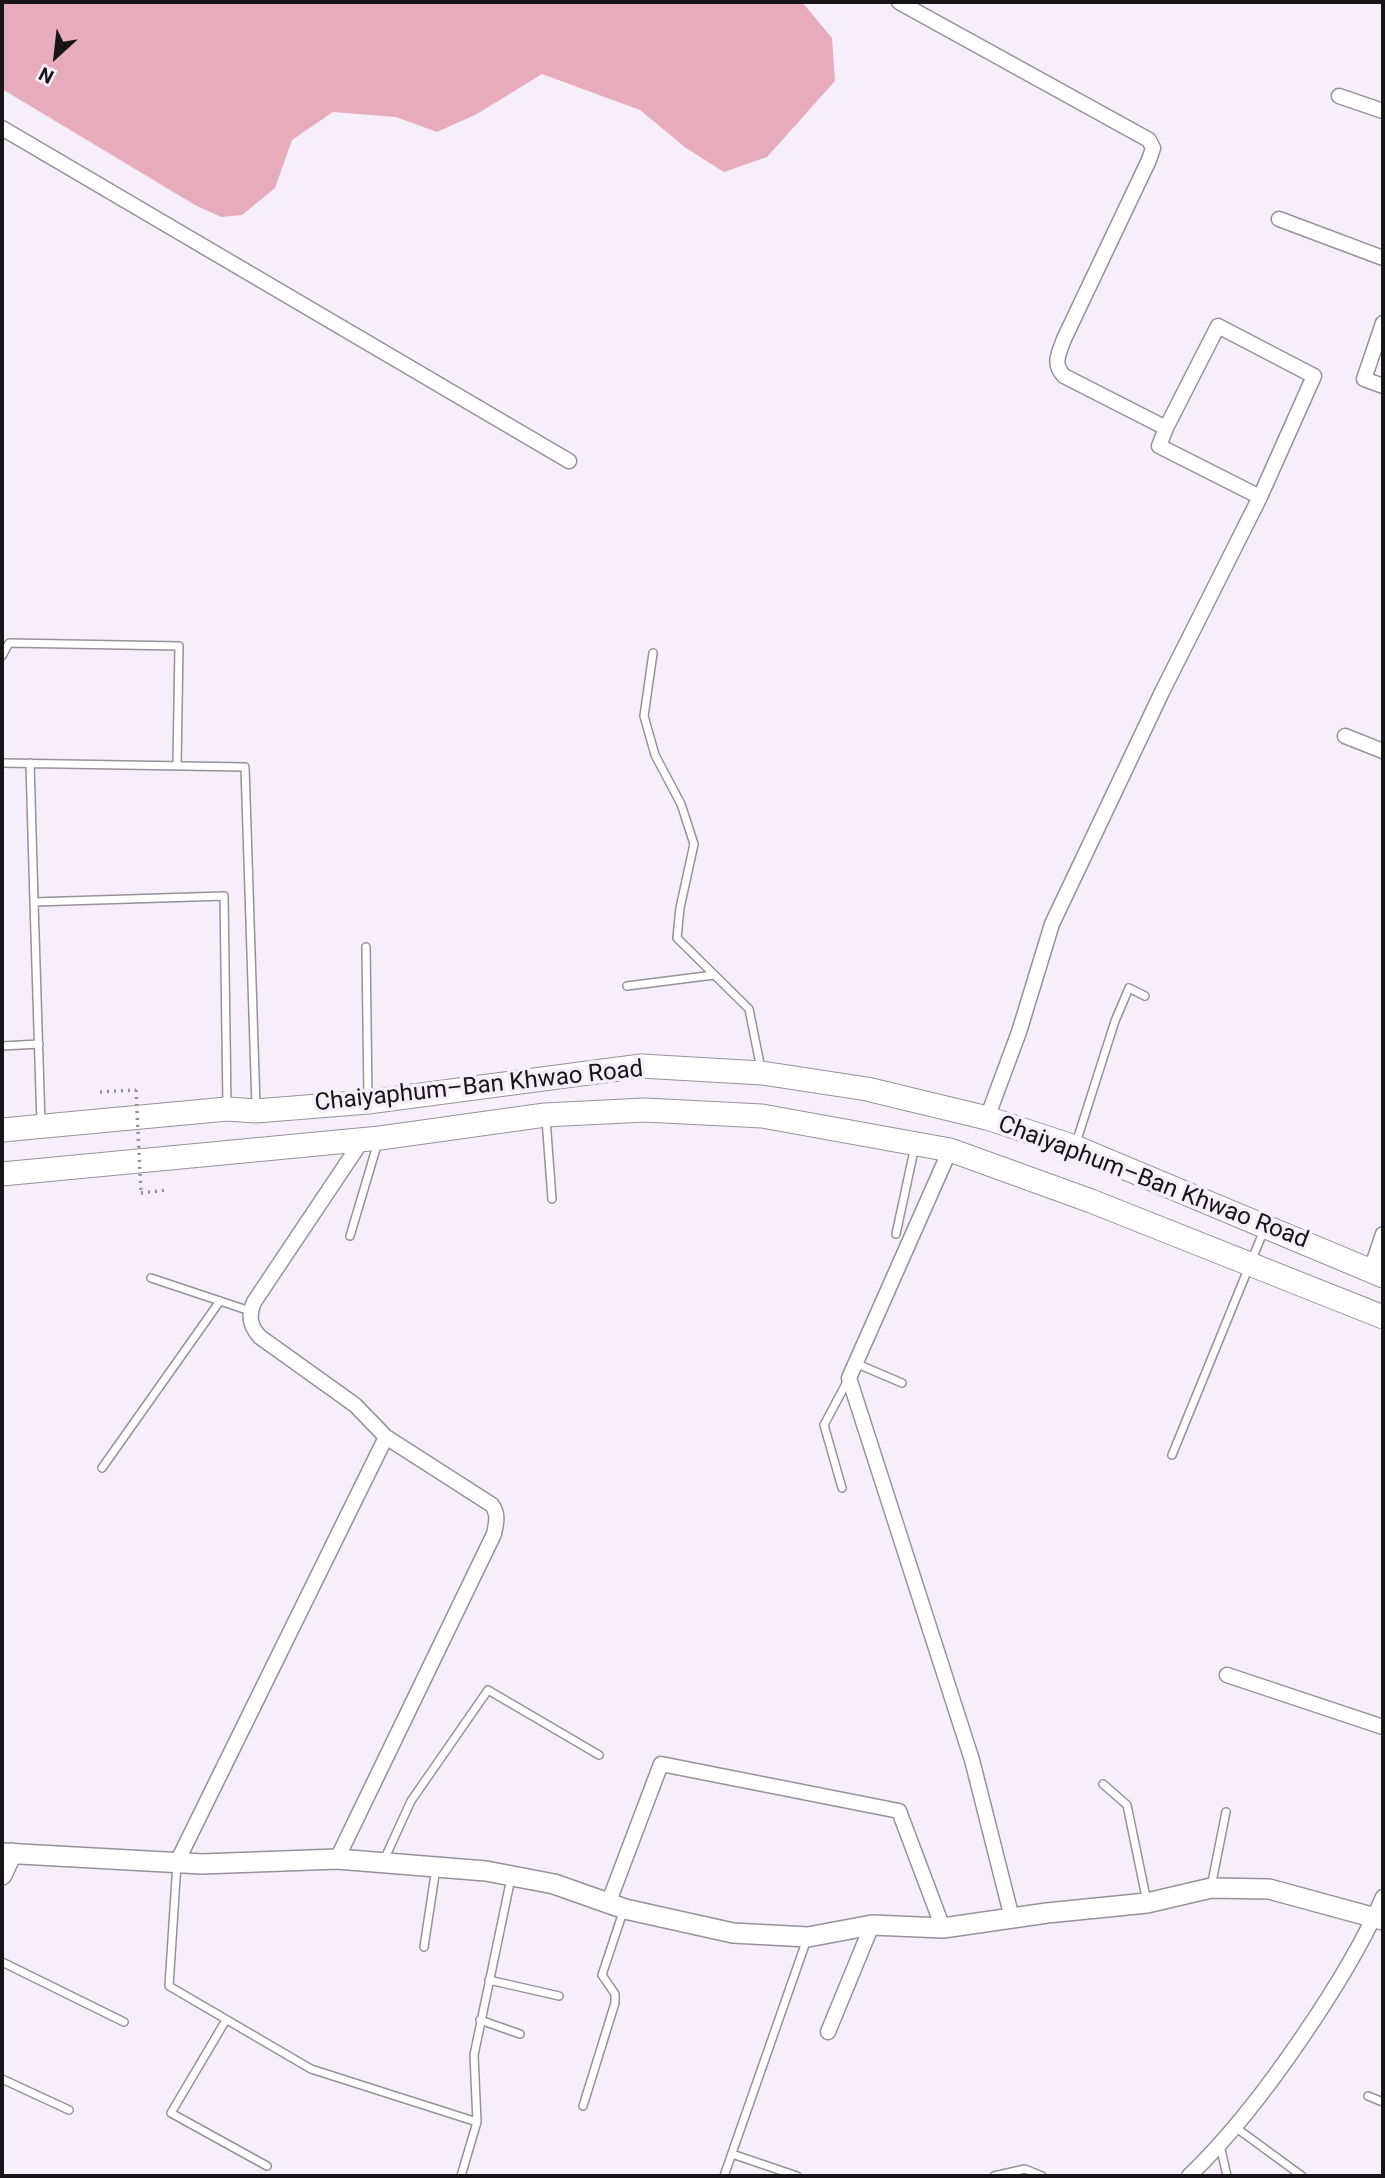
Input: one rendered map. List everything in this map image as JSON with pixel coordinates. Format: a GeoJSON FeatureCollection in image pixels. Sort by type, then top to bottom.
{"type":"FeatureCollection","features":[{"type":"Feature","properties":{"kind":"main road","name":"Chaiyaphum–Ban Khwao Road"},"geometry":{"type":"LineString","coordinates":[[2,1130],[227,1109],[256,1111],[368,1102],[641,1066],[762,1073],[867,1089],[987,1118],[1075,1147],[1377,1273]]}},
{"type":"Feature","properties":{"kind":"main road","name":"Chaiyaphum–Ban Khwao Road"},"geometry":{"type":"LineString","coordinates":[[2,1174],[372,1139],[545,1115],[645,1110],[762,1116],[950,1150],[1090,1201],[1383,1317]]}},
{"type":"Feature","properties":{"kind":"street"},"geometry":{"type":"LineString","coordinates":[[899,2],[1149,140],[1153,148],[1149,160],[1056,361],[1058,370],[1064,376],[1166,428]]}},
{"type":"Feature","properties":{"kind":"street"},"geometry":{"type":"LineString","coordinates":[[1339,96],[1383,111]]}},
{"type":"Feature","properties":{"kind":"street"},"geometry":{"type":"LineString","coordinates":[[2,128],[569,461]]}},
{"type":"Feature","properties":{"kind":"street"},"geometry":{"type":"LineString","coordinates":[[1279,219],[1383,258]]}},
{"type":"Feature","properties":{"kind":"street"},"geometry":{"type":"LineString","coordinates":[[1383,323],[1364,379],[1383,386]]}},
{"type":"Feature","properties":{"kind":"street"},"geometry":{"type":"LineString","coordinates":[[987,1118],[1019,1032],[1052,924],[1162,692],[1260,497],[1314,376],[1219,326],[1159,446],[1260,497]]}},
{"type":"Feature","properties":{"kind":"street"},"geometry":{"type":"LineString","coordinates":[[1345,736],[1383,751]]}},
{"type":"Feature","properties":{"kind":"street"},"geometry":{"type":"LineString","coordinates":[[337,1859],[494,1534],[497,1519],[492,1505],[386,1437],[355,1405],[260,1338],[253,1330],[250,1311],[254,1302],[372,1139]]}},
{"type":"Feature","properties":{"kind":"street"},"geometry":{"type":"LineString","coordinates":[[950,1150],[849,1378],[972,1760],[1012,1918]]}},
{"type":"Feature","properties":{"kind":"street"},"geometry":{"type":"LineString","coordinates":[[1377,1273],[1383,1234]]}},
{"type":"Feature","properties":{"kind":"street"},"geometry":{"type":"LineString","coordinates":[[177,1862],[386,1437]]}},
{"type":"Feature","properties":{"kind":"street"},"geometry":{"type":"LineString","coordinates":[[1227,1675],[1383,1727]]}},
{"type":"Feature","properties":{"kind":"street"},"geometry":{"type":"LineString","coordinates":[[616,1906],[662,1764],[899,1811],[943,1928]]}},
{"type":"Feature","properties":{"kind":"street"},"geometry":{"type":"LineString","coordinates":[[2,1875],[7,1853],[202,1864],[337,1859],[486,1871],[511,1878],[554,1884],[616,1906],[733,1933],[808,1937],[872,1925],[943,1928],[1147,1903],[1211,1888],[1269,1889],[1379,1919]]}},
{"type":"Feature","properties":{"kind":"street"},"geometry":{"type":"LineString","coordinates":[[1189,2176],[1263,2094],[1379,1919],[1383,1897]]}},
{"type":"Feature","properties":{"kind":"street"},"geometry":{"type":"LineString","coordinates":[[828,2032],[872,1925]]}},
{"type":"Feature","properties":{"kind":"lane"},"geometry":{"type":"LineString","coordinates":[[2,656],[9,643],[179,646],[177,765]]}},
{"type":"Feature","properties":{"kind":"lane"},"geometry":{"type":"LineString","coordinates":[[653,653],[644,716],[655,755],[681,804],[694,844],[680,908],[677,938],[748,1009],[762,1073]]}},
{"type":"Feature","properties":{"kind":"lane"},"geometry":{"type":"LineString","coordinates":[[2,763],[245,766],[256,1111]]}},
{"type":"Feature","properties":{"kind":"lane"},"geometry":{"type":"LineString","coordinates":[[30,763],[41,1127]]}},
{"type":"Feature","properties":{"kind":"lane"},"geometry":{"type":"LineString","coordinates":[[34,902],[224,896],[227,1109]]}},
{"type":"Feature","properties":{"kind":"lane"},"geometry":{"type":"LineString","coordinates":[[366,947],[368,1102]]}},
{"type":"Feature","properties":{"kind":"lane"},"geometry":{"type":"LineString","coordinates":[[627,986],[714,975]]}},
{"type":"Feature","properties":{"kind":"lane"},"geometry":{"type":"LineString","coordinates":[[1075,1147],[1115,1021],[1129,988],[1145,996]]}},
{"type":"Feature","properties":{"kind":"lane"},"geometry":{"type":"LineString","coordinates":[[2,1046],[39,1044]]}},
{"type":"Feature","properties":{"kind":"lane"},"geometry":{"type":"LineString","coordinates":[[545,1115],[552,1199]]}},
{"type":"Feature","properties":{"kind":"lane"},"geometry":{"type":"LineString","coordinates":[[350,1236],[372,1139]]}},
{"type":"Feature","properties":{"kind":"lane"},"geometry":{"type":"LineString","coordinates":[[896,1234],[916,1142]]}},
{"type":"Feature","properties":{"kind":"lane"},"geometry":{"type":"LineString","coordinates":[[1172,1455],[1266,1226]]}},
{"type":"Feature","properties":{"kind":"lane"},"geometry":{"type":"LineString","coordinates":[[151,1278],[250,1311]]}},
{"type":"Feature","properties":{"kind":"lane"},"geometry":{"type":"LineString","coordinates":[[102,1468],[220,1301]]}},
{"type":"Feature","properties":{"kind":"lane"},"geometry":{"type":"LineString","coordinates":[[855,1363],[902,1383]]}},
{"type":"Feature","properties":{"kind":"lane"},"geometry":{"type":"LineString","coordinates":[[842,1488],[824,1425],[849,1378]]}},
{"type":"Feature","properties":{"kind":"lane"},"geometry":{"type":"LineString","coordinates":[[382,1864],[411,1801],[488,1690],[599,1755]]}},
{"type":"Feature","properties":{"kind":"lane"},"geometry":{"type":"LineString","coordinates":[[1103,1784],[1127,1805],[1147,1903]]}},
{"type":"Feature","properties":{"kind":"lane"},"geometry":{"type":"LineString","coordinates":[[1211,1888],[1226,1812]]}},
{"type":"Feature","properties":{"kind":"lane"},"geometry":{"type":"LineString","coordinates":[[177,1862],[169,1986],[311,2069],[477,2122]]}},
{"type":"Feature","properties":{"kind":"lane"},"geometry":{"type":"LineString","coordinates":[[424,1947],[436,1867]]}},
{"type":"Feature","properties":{"kind":"lane"},"geometry":{"type":"LineString","coordinates":[[461,2176],[477,2122],[474,2055],[511,1878]]}},
{"type":"Feature","properties":{"kind":"lane"},"geometry":{"type":"LineString","coordinates":[[583,2106],[615,2003],[615,1994],[601,1975],[616,1906]]}},
{"type":"Feature","properties":{"kind":"lane"},"geometry":{"type":"LineString","coordinates":[[724,2176],[808,1937]]}},
{"type":"Feature","properties":{"kind":"lane"},"geometry":{"type":"LineString","coordinates":[[2,1962],[124,2022]]}},
{"type":"Feature","properties":{"kind":"lane"},"geometry":{"type":"LineString","coordinates":[[489,1980],[559,1996]]}},
{"type":"Feature","properties":{"kind":"lane"},"geometry":{"type":"LineString","coordinates":[[226,2020],[171,2113],[267,2166]]}},
{"type":"Feature","properties":{"kind":"lane"},"geometry":{"type":"LineString","coordinates":[[480,2020],[520,2034]]}},
{"type":"Feature","properties":{"kind":"lane"},"geometry":{"type":"LineString","coordinates":[[2,2078],[69,2110]]}},
{"type":"Feature","properties":{"kind":"lane"},"geometry":{"type":"LineString","coordinates":[[1368,2096],[1383,2102]]}},
{"type":"Feature","properties":{"kind":"lane"},"geometry":{"type":"LineString","coordinates":[[1235,2127],[1302,2176]]}},
{"type":"Feature","properties":{"kind":"lane"},"geometry":{"type":"LineString","coordinates":[[1220,2144],[1227,2176]]}},
{"type":"Feature","properties":{"kind":"lane"},"geometry":{"type":"LineString","coordinates":[[732,2154],[797,2176]]}},
{"type":"Feature","properties":{"kind":"lane"},"geometry":{"type":"LineString","coordinates":[[994,2176],[1025,2169],[1042,2176]]}},
{"type":"Feature","properties":{"kind":"path"},"geometry":{"type":"LineString","coordinates":[[100,1092],[136,1090],[141,1192],[167,1190]]}},
{"type":"Feature","properties":{"kind":"shaded area"},"geometry":{"type":"Polygon","coordinates":[[[2,2],[802,2],[832,38],[835,81],[767,157],[724,172],[686,148],[640,110],[542,74],[477,114],[437,132],[396,117],[333,112],[292,140],[275,188],[242,215],[221,217],[195,205],[2,89],[2,2]]]}}]}
